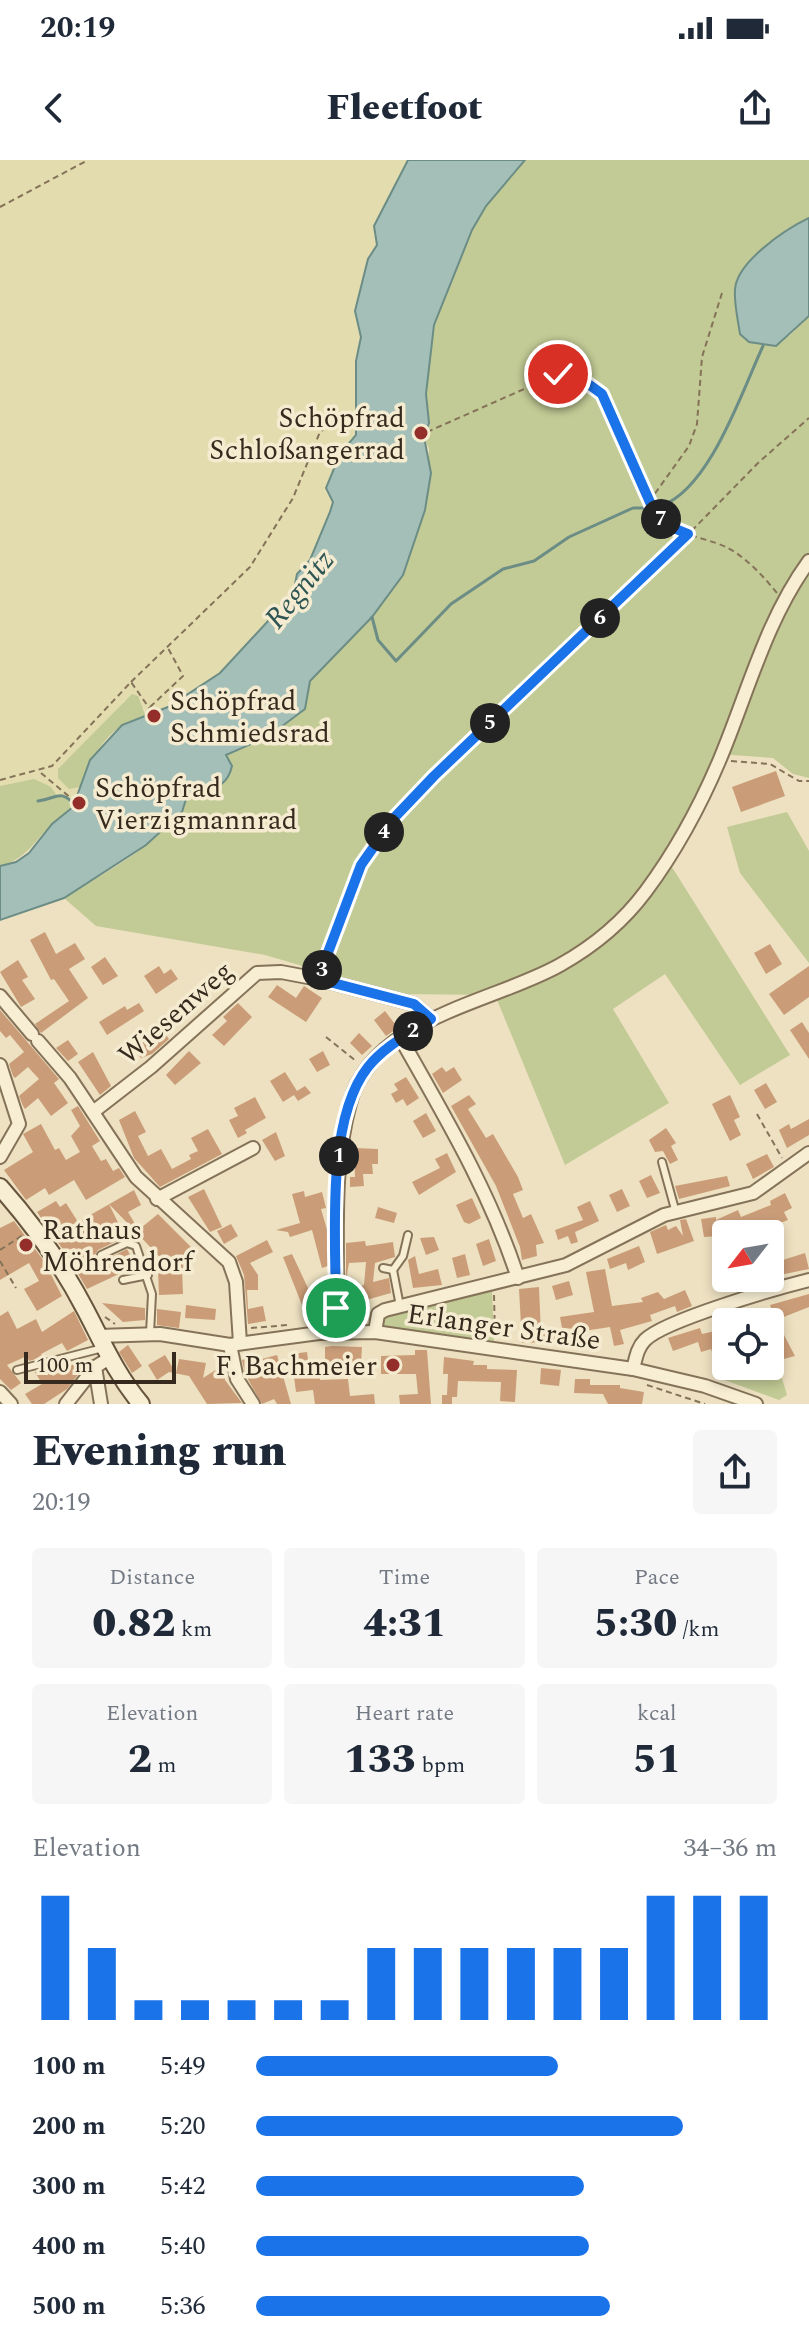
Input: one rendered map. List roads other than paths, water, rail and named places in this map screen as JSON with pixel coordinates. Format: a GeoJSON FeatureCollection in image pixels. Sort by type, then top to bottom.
{"type":"FeatureCollection","features":[{"type":"Feature","properties":{"kind":"street"},"geometry":{"type":"LineString","coordinates":[[335,1331],[336,1171],[350,1100],[366,1069],[401,1039],[431,1019],[552,969],[611,931],[647,890],[719,760],[784,600],[809,561]]}},
{"type":"Feature","properties":{"kind":"street","name":"Wiesenweg"},"geometry":{"type":"LineString","coordinates":[[93,1112],[151,1067],[257,973],[281,972],[318,979],[414,1004],[431,1019]]}},
{"type":"Feature","properties":{"kind":"street"},"geometry":{"type":"LineString","coordinates":[[0,996],[35,1037],[93,1112],[119,1154],[157,1199],[229,1262],[236,1282],[237,1379],[253,1404]]}},
{"type":"Feature","properties":{"kind":"street"},"geometry":{"type":"LineString","coordinates":[[401,1039],[477,1173],[501,1226],[518,1278]]}},
{"type":"Feature","properties":{"kind":"street"},"geometry":{"type":"LineString","coordinates":[[0,1065],[19,1124],[0,1157]]}},
{"type":"Feature","properties":{"kind":"street"},"geometry":{"type":"LineString","coordinates":[[157,1199],[253,1148]]}},
{"type":"Feature","properties":{"kind":"street"},"geometry":{"type":"LineString","coordinates":[[375,1332],[378,1314],[566,1265],[637,1227],[676,1213],[733,1200],[771,1183],[809,1153]]}},
{"type":"Feature","properties":{"kind":"street"},"geometry":{"type":"LineString","coordinates":[[0,1187],[39,1234],[101,1353],[141,1404]]}},
{"type":"Feature","properties":{"kind":"street"},"geometry":{"type":"LineString","coordinates":[[633,1369],[638,1349],[659,1331],[768,1290],[809,1280]]}},
{"type":"Feature","properties":{"kind":"street","name":"Erlanger Straße"},"geometry":{"type":"LineString","coordinates":[[101,1353],[150,1333],[235,1344],[335,1331],[375,1332],[633,1369],[756,1404]]}},
{"type":"Feature","properties":{"kind":"street"},"geometry":{"type":"LineString","coordinates":[[66,1404],[101,1353]]}},
{"type":"Feature","properties":{"kind":"street"},"geometry":{"type":"LineString","coordinates":[[101,1353],[101,1404]]}},
{"type":"Feature","properties":{"kind":"street"},"geometry":{"type":"LineString","coordinates":[[0,1392],[11,1404]]}},
{"type":"Feature","properties":{"kind":"lane"},"geometry":{"type":"LineString","coordinates":[[662,1162],[676,1213]]}},
{"type":"Feature","properties":{"kind":"lane"},"geometry":{"type":"LineString","coordinates":[[400,1306],[393,1270],[403,1256],[408,1235]]}},
{"type":"Feature","properties":{"kind":"lane"},"geometry":{"type":"LineString","coordinates":[[101,1255],[132,1243],[148,1275],[152,1294],[150,1333]]}},
{"type":"Feature","properties":{"kind":"lane"},"geometry":{"type":"LineString","coordinates":[[383,1268],[393,1270]]}},
{"type":"Feature","properties":{"kind":"lane"},"geometry":{"type":"LineString","coordinates":[[123,1280],[148,1275]]}},
{"type":"Feature","properties":{"kind":"lane"},"geometry":{"type":"LineString","coordinates":[[17,1370],[101,1353]]}},
{"type":"Feature","properties":{"kind":"water","name":"Regnitz"},"geometry":{"type":"Polygon","coordinates":[[[408,160],[525,160],[486,206],[472,230],[434,325],[426,394],[429,423],[424,437],[431,473],[425,510],[403,575],[372,617],[310,681],[305,709],[269,736],[226,755],[232,766],[225,781],[187,796],[182,812],[146,845],[64,898],[0,920],[0,866],[16,862],[29,853],[52,824],[73,807],[90,760],[122,725],[168,707],[220,673],[293,594],[297,574],[310,560],[330,512],[333,502],[326,488],[340,454],[356,435],[356,361],[361,337],[355,311],[368,259],[377,245],[374,226],[408,160]]]}},
{"type":"Feature","properties":{"kind":"water"},"geometry":{"type":"Polygon","coordinates":[[[809,218],[809,316],[776,346],[749,342],[740,334],[735,301],[738,279],[744,268],[764,248],[809,218]]]}},
{"type":"Feature","properties":{"kind":"waterway"},"geometry":{"type":"LineString","coordinates":[[661,506],[679,496],[709,460],[763,346]]}},
{"type":"Feature","properties":{"kind":"waterway"},"geometry":{"type":"LineString","coordinates":[[372,617],[378,640],[396,661],[451,604],[503,569],[534,561],[569,537],[633,508],[645,508]]}},
{"type":"Feature","properties":{"kind":"waterway"},"geometry":{"type":"LineString","coordinates":[[38,801],[61,796],[75,805]]}},
{"type":"Feature","properties":{"kind":"place","name":"Schöpfrad Schloßangerrad"},"geometry":{"type":"Point","coordinates":[421,433]}},
{"type":"Feature","properties":{"kind":"place","name":"Schöpfrad Schmiedsrad"},"geometry":{"type":"Point","coordinates":[154,716]}},
{"type":"Feature","properties":{"kind":"place","name":"Schöpfrad Vierzigmannrad"},"geometry":{"type":"Point","coordinates":[79,803]}},
{"type":"Feature","properties":{"kind":"place","name":"Rathaus Möhrendorf"},"geometry":{"type":"Point","coordinates":[26,1245]}},
{"type":"Feature","properties":{"kind":"place","name":"F. Bachmeier"},"geometry":{"type":"Point","coordinates":[393,1365]}}]}
